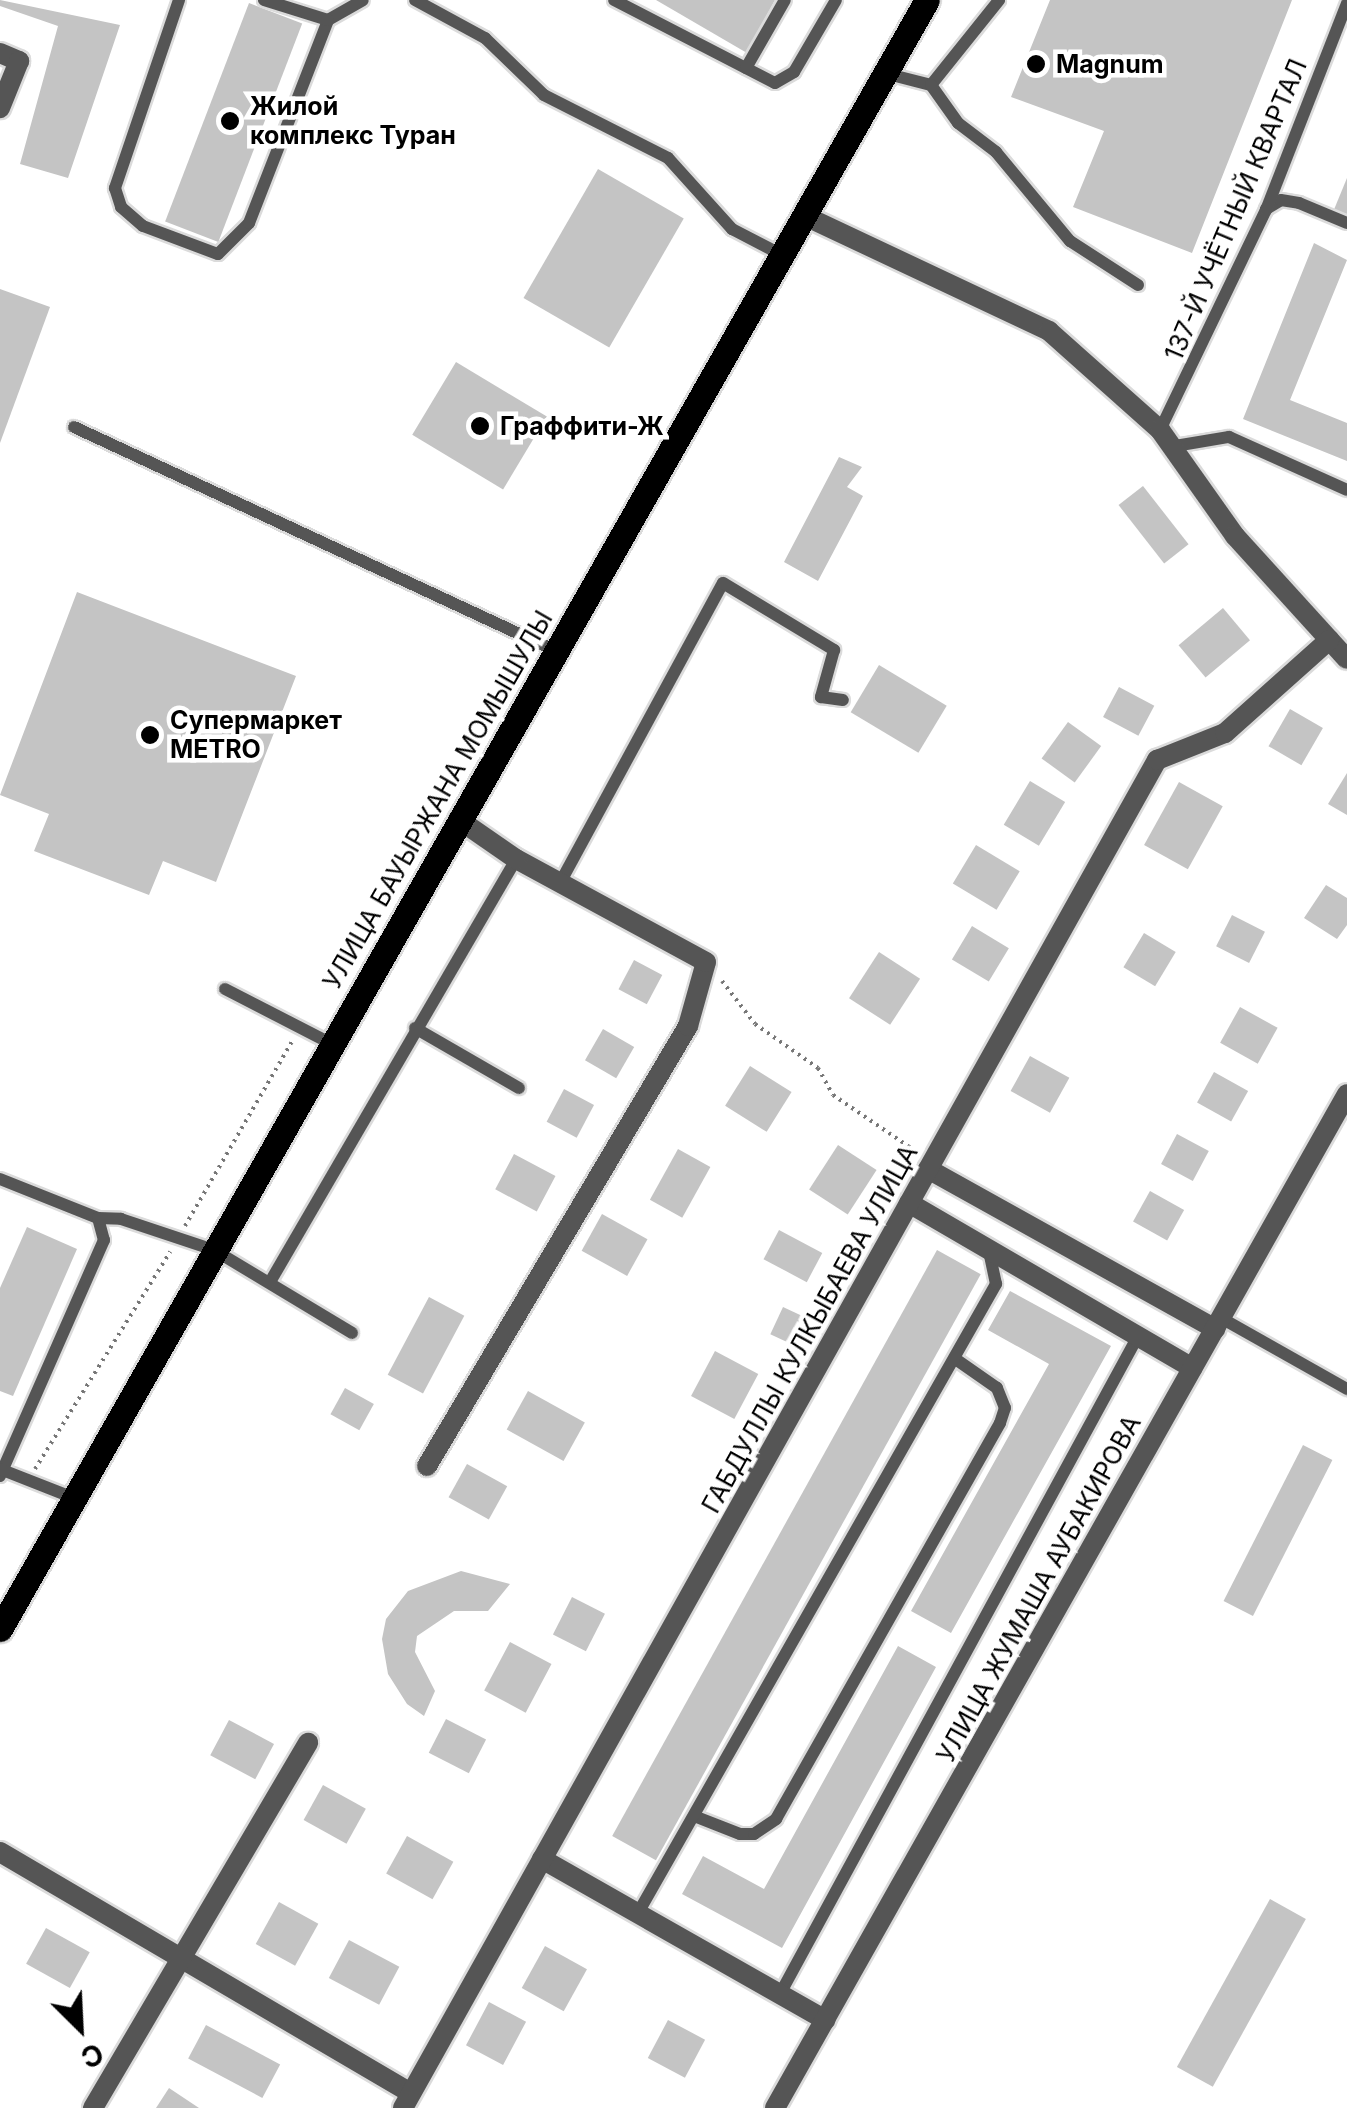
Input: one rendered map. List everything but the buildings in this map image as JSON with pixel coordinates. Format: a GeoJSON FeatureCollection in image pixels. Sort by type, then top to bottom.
{"type":"FeatureCollection","features":[{"type":"Feature","properties":{"kind":"main road","name":"УЛИЦА БАУЫРЖАНА МОМЫШУЛЫ"},"geometry":{"type":"LineString","coordinates":[[0,1629],[927,0]]}},
{"type":"Feature","properties":{"kind":"street"},"geometry":{"type":"LineString","coordinates":[[0,53],[19,61],[0,108]]}},
{"type":"Feature","properties":{"kind":"street"},"geometry":{"type":"LineString","coordinates":[[806,216],[1048,331],[1164,438],[1235,536],[1347,660]]}},
{"type":"Feature","properties":{"kind":"street","name":"ГАБДУЛЛЫ КУЛКЫБАЕВА УЛИЦА"},"geometry":{"type":"LineString","coordinates":[[406,2100],[1157,760],[1225,734],[1329,640]]}},
{"type":"Feature","properties":{"kind":"street"},"geometry":{"type":"LineString","coordinates":[[427,1466],[688,1026],[706,962],[516,860],[458,819]]}},
{"type":"Feature","properties":{"kind":"street","name":"УЛИЦА ЖУМАША АУБАКИРОВА"},"geometry":{"type":"LineString","coordinates":[[776,2108],[1347,1094]]}},
{"type":"Feature","properties":{"kind":"street"},"geometry":{"type":"LineString","coordinates":[[930,1166],[1218,1323]]}},
{"type":"Feature","properties":{"kind":"street"},"geometry":{"type":"LineString","coordinates":[[909,1203],[1192,1368]]}},
{"type":"Feature","properties":{"kind":"street"},"geometry":{"type":"LineString","coordinates":[[93,2108],[308,1743]]}},
{"type":"Feature","properties":{"kind":"street"},"geometry":{"type":"LineString","coordinates":[[0,1852],[179,1957],[406,2100]]}},
{"type":"Feature","properties":{"kind":"street"},"geometry":{"type":"LineString","coordinates":[[542,1859],[825,2020]]}},
{"type":"Feature","properties":{"kind":"lane"},"geometry":{"type":"LineString","coordinates":[[178,0],[114,188],[121,207],[143,226],[218,254],[250,223],[328,20],[363,0]]}},
{"type":"Feature","properties":{"kind":"lane"},"geometry":{"type":"LineString","coordinates":[[264,0],[328,20]]}},
{"type":"Feature","properties":{"kind":"lane"},"geometry":{"type":"LineString","coordinates":[[415,0],[485,38],[544,95],[668,158],[732,230],[780,254]]}},
{"type":"Feature","properties":{"kind":"lane"},"geometry":{"type":"LineString","coordinates":[[614,0],[746,68],[786,81],[836,0]]}},
{"type":"Feature","properties":{"kind":"lane"},"geometry":{"type":"LineString","coordinates":[[746,68],[785,0]]}},
{"type":"Feature","properties":{"kind":"lane"},"geometry":{"type":"LineString","coordinates":[[931,85],[998,0]]}},
{"type":"Feature","properties":{"kind":"lane","name":"137-Й УЧЁТНЫЙ КВАРТАЛ"},"geometry":{"type":"LineString","coordinates":[[1164,438],[1266,210],[1347,4]]}},
{"type":"Feature","properties":{"kind":"lane"},"geometry":{"type":"LineString","coordinates":[[884,73],[931,85],[958,123],[996,152],[1070,241],[1138,286]]}},
{"type":"Feature","properties":{"kind":"lane"},"geometry":{"type":"LineString","coordinates":[[1266,210],[1281,200],[1299,203],[1347,223]]}},
{"type":"Feature","properties":{"kind":"lane"},"geometry":{"type":"LineString","coordinates":[[74,428],[558,652]]}},
{"type":"Feature","properties":{"kind":"lane"},"geometry":{"type":"LineString","coordinates":[[1164,438],[1229,437],[1347,490]]}},
{"type":"Feature","properties":{"kind":"lane"},"geometry":{"type":"LineString","coordinates":[[561,881],[722,583],[834,650],[821,697],[843,700]]}},
{"type":"Feature","properties":{"kind":"lane"},"geometry":{"type":"LineString","coordinates":[[270,1282],[516,860]]}},
{"type":"Feature","properties":{"kind":"lane"},"geometry":{"type":"LineString","coordinates":[[225,989],[332,1044]]}},
{"type":"Feature","properties":{"kind":"lane"},"geometry":{"type":"LineString","coordinates":[[415,1028],[519,1088]]}},
{"type":"Feature","properties":{"kind":"lane"},"geometry":{"type":"LineString","coordinates":[[0,1179],[98,1218],[214,1250],[352,1332]]}},
{"type":"Feature","properties":{"kind":"lane"},"geometry":{"type":"LineString","coordinates":[[74,1498],[1,1472],[104,1240],[98,1218]]}},
{"type":"Feature","properties":{"kind":"lane"},"geometry":{"type":"LineString","coordinates":[[638,1913],[996,1284],[988,1249]]}},
{"type":"Feature","properties":{"kind":"lane"},"geometry":{"type":"LineString","coordinates":[[1218,1323],[1344,1382]]}},
{"type":"Feature","properties":{"kind":"lane"},"geometry":{"type":"LineString","coordinates":[[780,1994],[1138,1336]]}},
{"type":"Feature","properties":{"kind":"lane"},"geometry":{"type":"LineString","coordinates":[[694,1816],[754,1834],[767,1828],[786,1802],[1000,1423],[1005,1408],[997,1388],[954,1358]]}},
{"type":"Feature","properties":{"kind":"path"},"geometry":{"type":"LineString","coordinates":[[706,962],[755,1024],[790,1054],[818,1068],[833,1096],[930,1166]]}},
{"type":"Feature","properties":{"kind":"path"},"geometry":{"type":"LineString","coordinates":[[28,1480],[178,1238],[300,1027]]}},
{"type":"Feature","properties":{"kind":"place","name":"Magnum"},"geometry":{"type":"Point","coordinates":[1036,64]}},
{"type":"Feature","properties":{"kind":"place","name":"Жилой комплекс Туран"},"geometry":{"type":"Point","coordinates":[230,121]}},
{"type":"Feature","properties":{"kind":"place","name":"Граффити-Ж"},"geometry":{"type":"Point","coordinates":[480,426]}},
{"type":"Feature","properties":{"kind":"place","name":"Супермаркет METRO"},"geometry":{"type":"Point","coordinates":[150,735]}}]}
